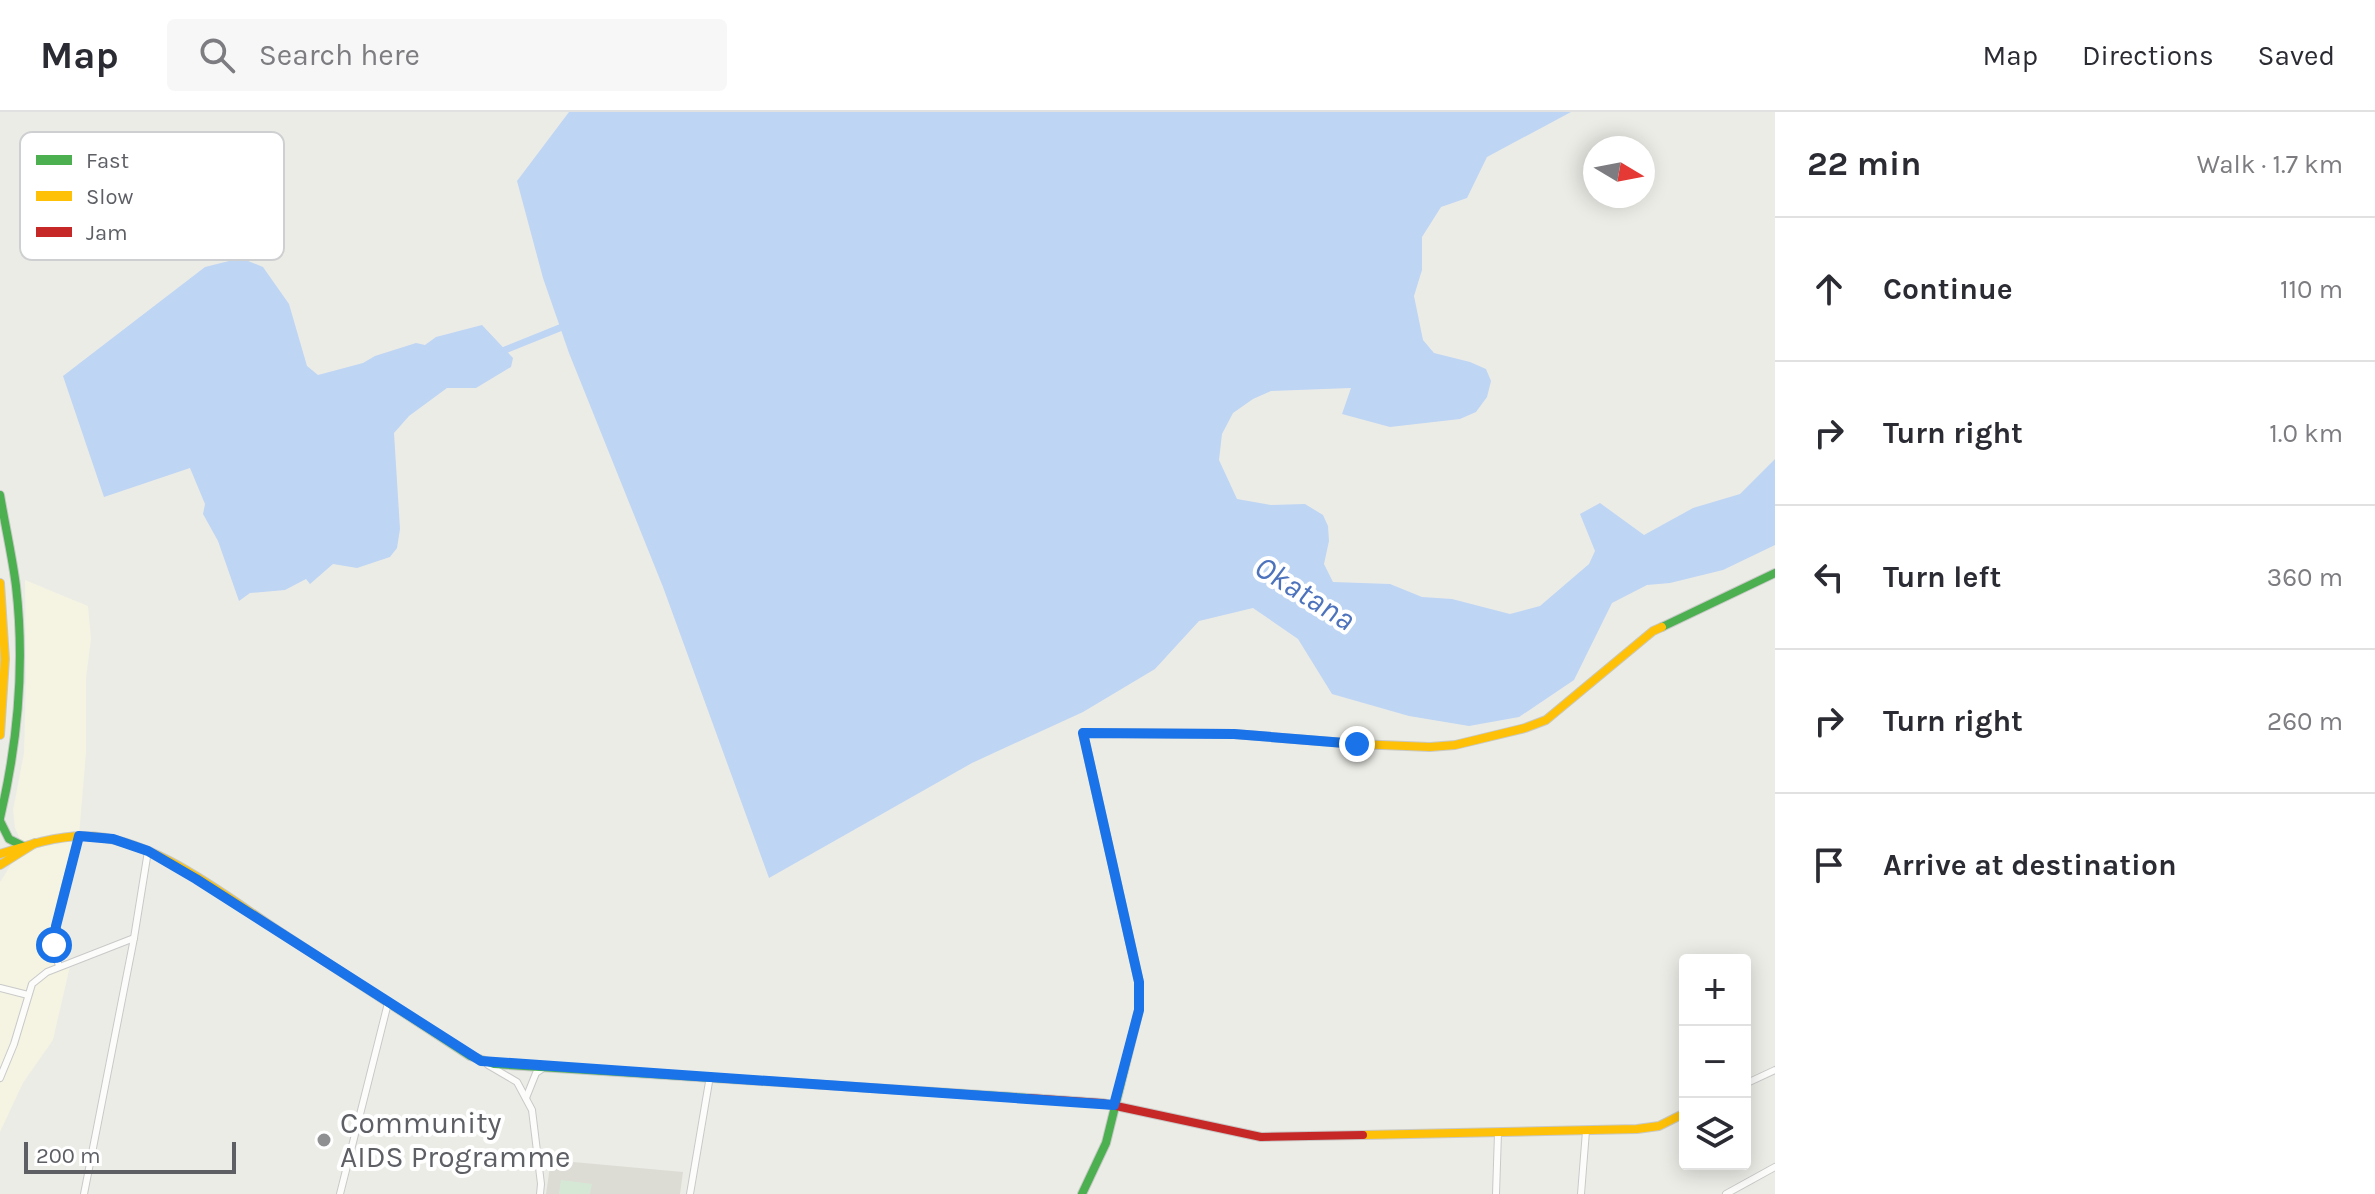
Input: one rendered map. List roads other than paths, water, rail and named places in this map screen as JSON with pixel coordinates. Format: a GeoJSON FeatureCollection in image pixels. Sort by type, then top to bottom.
{"type":"FeatureCollection","features":[{"type":"Feature","properties":{"kind":"street"},"geometry":{"type":"LineString","coordinates":[[0,495],[16,583],[20,675],[15,740],[0,820],[9,839],[23,846]]}},
{"type":"Feature","properties":{"kind":"street"},"geometry":{"type":"LineString","coordinates":[[1082,1194],[1106,1143],[1139,1010],[1139,982],[1083,733],[1234,734],[1357,744],[1455,745],[1546,720],[1653,631],[1775,573]]}},
{"type":"Feature","properties":{"kind":"street"},"geometry":{"type":"LineString","coordinates":[[0,583],[6,676],[0,735]]}},
{"type":"Feature","properties":{"kind":"street"},"geometry":{"type":"LineString","coordinates":[[6,676],[20,675]]}},
{"type":"Feature","properties":{"kind":"street"},"geometry":{"type":"LineString","coordinates":[[0,854],[51,838],[79,836],[113,839],[148,851],[208,887],[517,1082],[532,1110],[540,1194]]}},
{"type":"Feature","properties":{"kind":"street"},"geometry":{"type":"LineString","coordinates":[[59,966],[54,945],[56,926],[79,836]]}},
{"type":"Feature","properties":{"kind":"street"},"geometry":{"type":"LineString","coordinates":[[0,865],[35,843]]}},
{"type":"Feature","properties":{"kind":"street"},"geometry":{"type":"LineString","coordinates":[[84,1194],[148,851]]}},
{"type":"Feature","properties":{"kind":"street"},"geometry":{"type":"LineString","coordinates":[[0,1078],[32,984],[59,966],[134,938]]}},
{"type":"Feature","properties":{"kind":"street"},"geometry":{"type":"LineString","coordinates":[[0,988],[28,995]]}},
{"type":"Feature","properties":{"kind":"street"},"geometry":{"type":"LineString","coordinates":[[340,1194],[388,1003]]}},
{"type":"Feature","properties":{"kind":"street"},"geometry":{"type":"LineString","coordinates":[[481,1061],[1114,1105],[1261,1137],[1649,1128],[1679,1116]]}},
{"type":"Feature","properties":{"kind":"street"},"geometry":{"type":"LineString","coordinates":[[526,1098],[536,1073],[545,1067]]}},
{"type":"Feature","properties":{"kind":"street"},"geometry":{"type":"LineString","coordinates":[[1751,1081],[1775,1070]]}},
{"type":"Feature","properties":{"kind":"street"},"geometry":{"type":"LineString","coordinates":[[690,1194],[710,1076]]}},
{"type":"Feature","properties":{"kind":"street"},"geometry":{"type":"LineString","coordinates":[[1581,1194],[1586,1131]]}},
{"type":"Feature","properties":{"kind":"street"},"geometry":{"type":"LineString","coordinates":[[1496,1194],[1498,1133]]}},
{"type":"Feature","properties":{"kind":"street"},"geometry":{"type":"LineString","coordinates":[[1726,1194],[1775,1167]]}},
{"type":"Feature","properties":{"kind":"water","name":"Okatana"},"geometry":{"type":"Polygon","coordinates":[[[569,112],[1571,112],[1487,157],[1467,198],[1441,207],[1422,237],[1422,270],[1414,296],[1423,340],[1434,353],[1486,369],[1491,381],[1487,397],[1476,412],[1460,419],[1390,427],[1342,414],[1351,388],[1271,391],[1233,413],[1222,434],[1219,460],[1237,499],[1271,505],[1305,504],[1323,515],[1329,541],[1324,564],[1333,582],[1390,584],[1422,597],[1452,599],[1510,614],[1540,606],[1589,564],[1595,551],[1580,514],[1600,503],[1644,535],[1693,508],[1740,494],[1775,459],[1775,545],[1723,570],[1670,583],[1647,585],[1612,603],[1574,680],[1519,717],[1469,726],[1409,716],[1332,694],[1298,639],[1253,608],[1199,621],[1155,669],[1083,712],[972,763],[769,878],[663,587],[569,353],[543,278],[517,181],[569,112]]]}},
{"type":"Feature","properties":{"kind":"water"},"geometry":{"type":"Polygon","coordinates":[[[246,260],[263,267],[289,304],[307,366],[318,375],[363,363],[416,343],[425,345],[436,337],[482,325],[513,358],[511,367],[476,388],[447,388],[409,416],[394,433],[400,529],[397,548],[390,557],[357,568],[333,564],[310,584],[306,579],[285,590],[250,593],[239,601],[218,541],[203,514],[205,504],[190,468],[104,497],[63,376],[205,267],[246,260]]]}},
{"type":"Feature","properties":{"kind":"waterway"},"geometry":{"type":"LineString","coordinates":[[505,350],[567,325]]}},
{"type":"Feature","properties":{"kind":"place","name":"Community AIDS Programme"},"geometry":{"type":"Point","coordinates":[324,1140]}}]}
